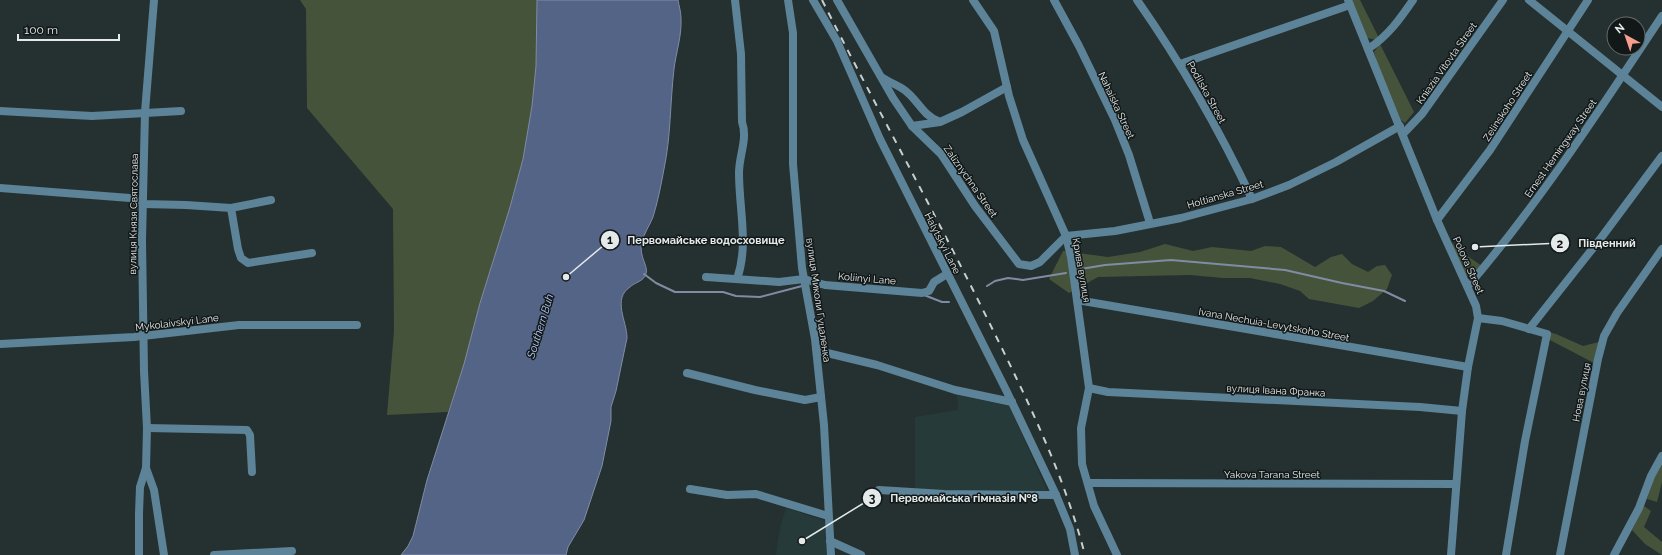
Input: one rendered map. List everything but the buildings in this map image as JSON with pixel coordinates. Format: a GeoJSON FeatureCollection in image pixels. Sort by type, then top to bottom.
{"type":"FeatureCollection","features":[{"type":"Feature","properties":{"kind":"street","name":"вулиця Князя Святослава"},"geometry":{"type":"LineString","coordinates":[[139,555],[140,487],[146,468],[147,428],[143,336],[145,112],[154,0]]}},
{"type":"Feature","properties":{"kind":"street"},"geometry":{"type":"LineString","coordinates":[[735,0],[741,54],[742,122],[745,131],[739,172],[744,251],[737,279]]}},
{"type":"Feature","properties":{"kind":"street","name":"вулиця Миколи Гуцаленка"},"geometry":{"type":"LineString","coordinates":[[788,0],[793,33],[793,164],[804,279],[816,348],[821,397],[831,555]]}},
{"type":"Feature","properties":{"kind":"street","name":"Halytskyi Lane"},"geometry":{"type":"LineString","coordinates":[[813,0],[837,41],[880,139],[1012,402],[1056,495],[1070,529],[1075,555]]}},
{"type":"Feature","properties":{"kind":"street","name":"Zaliznychna Street"},"geometry":{"type":"LineString","coordinates":[[837,0],[883,78],[893,98],[912,126],[941,154],[975,206],[1019,264],[1031,266],[1040,262],[1066,236]]}},
{"type":"Feature","properties":{"kind":"street","name":"Крива вулиця"},"geometry":{"type":"LineString","coordinates":[[972,0],[994,31],[1007,87],[1023,140],[1066,236],[1071,257],[1089,388],[1081,428],[1082,464],[1094,506],[1117,555]]}},
{"type":"Feature","properties":{"kind":"street","name":"Nahaiska Street"},"geometry":{"type":"LineString","coordinates":[[1054,0],[1079,46],[1115,120],[1129,155],[1150,223]]}},
{"type":"Feature","properties":{"kind":"street","name":"Podilska Street"},"geometry":{"type":"LineString","coordinates":[[1137,0],[1180,64],[1252,199]]}},
{"type":"Feature","properties":{"kind":"street"},"geometry":{"type":"LineString","coordinates":[[1368,49],[1380,41],[1388,33],[1414,0]]}},
{"type":"Feature","properties":{"kind":"street","name":"Kniazia Vitovta Street"},"geometry":{"type":"LineString","coordinates":[[1402,130],[1422,114],[1503,0]]}},
{"type":"Feature","properties":{"kind":"street"},"geometry":{"type":"LineString","coordinates":[[1529,0],[1662,107]]}},
{"type":"Feature","properties":{"kind":"street","name":"Zelinskoho Street"},"geometry":{"type":"LineString","coordinates":[[1437,220],[1490,150],[1588,0]]}},
{"type":"Feature","properties":{"kind":"street"},"geometry":{"type":"LineString","coordinates":[[1180,64],[1349,2]]}},
{"type":"Feature","properties":{"kind":"street","name":"Polova Street"},"geometry":{"type":"LineString","coordinates":[[1349,2],[1402,130],[1437,220],[1476,306],[1478,318],[1468,367],[1462,411],[1451,555]]}},
{"type":"Feature","properties":{"kind":"street","name":"Ernest Hemingway Street"},"geometry":{"type":"LineString","coordinates":[[1468,286],[1504,244],[1622,76],[1662,16]]}},
{"type":"Feature","properties":{"kind":"street"},"geometry":{"type":"LineString","coordinates":[[883,78],[903,88],[912,96],[930,118],[939,122]]}},
{"type":"Feature","properties":{"kind":"street"},"geometry":{"type":"LineString","coordinates":[[912,126],[939,122],[962,112],[993,93],[1007,87]]}},
{"type":"Feature","properties":{"kind":"street"},"geometry":{"type":"LineString","coordinates":[[0,111],[92,116],[181,110]]}},
{"type":"Feature","properties":{"kind":"street","name":"Holtianska Street"},"geometry":{"type":"LineString","coordinates":[[1066,236],[1115,231],[1181,218],[1252,199],[1289,185],[1402,130]]}},
{"type":"Feature","properties":{"kind":"street"},"geometry":{"type":"LineString","coordinates":[[1529,329],[1601,238],[1662,156]]}},
{"type":"Feature","properties":{"kind":"street"},"geometry":{"type":"LineString","coordinates":[[0,188],[130,198],[143,204],[231,208],[271,200]]}},
{"type":"Feature","properties":{"kind":"street"},"geometry":{"type":"LineString","coordinates":[[231,208],[241,258],[248,263],[312,254]]}},
{"type":"Feature","properties":{"kind":"street","name":"Нова вулиця"},"geometry":{"type":"LineString","coordinates":[[1560,555],[1598,359],[1604,336],[1617,313],[1662,249]]}},
{"type":"Feature","properties":{"kind":"street","name":"Koliinyi Lane"},"geometry":{"type":"LineString","coordinates":[[706,277],[779,282],[804,279],[825,285],[922,293],[930,291],[934,282],[947,274]]}},
{"type":"Feature","properties":{"kind":"street","name":"Ivana Nechuia-Levytskoho Street"},"geometry":{"type":"LineString","coordinates":[[1077,300],[1468,367]]}},
{"type":"Feature","properties":{"kind":"street"},"geometry":{"type":"LineString","coordinates":[[1478,318],[1502,321],[1547,334],[1525,441],[1506,555]]}},
{"type":"Feature","properties":{"kind":"street","name":"Mykolaivskyi Lane"},"geometry":{"type":"LineString","coordinates":[[0,344],[143,336],[239,325],[357,325]]}},
{"type":"Feature","properties":{"kind":"street"},"geometry":{"type":"LineString","coordinates":[[816,348],[823,352],[877,366],[955,390],[1012,402]]}},
{"type":"Feature","properties":{"kind":"street"},"geometry":{"type":"LineString","coordinates":[[687,373],[755,390],[805,400],[821,397]]}},
{"type":"Feature","properties":{"kind":"street","name":"вулиця Івана Франка"},"geometry":{"type":"LineString","coordinates":[[1089,388],[1108,392],[1404,406],[1462,411]]}},
{"type":"Feature","properties":{"kind":"street"},"geometry":{"type":"LineString","coordinates":[[147,428],[247,430],[250,435],[252,472]]}},
{"type":"Feature","properties":{"kind":"street"},"geometry":{"type":"LineString","coordinates":[[1614,555],[1639,508],[1651,476],[1662,456]]}},
{"type":"Feature","properties":{"kind":"street"},"geometry":{"type":"LineString","coordinates":[[146,468],[154,490],[164,555]]}},
{"type":"Feature","properties":{"kind":"street","name":"Yakova Tarana Street"},"geometry":{"type":"LineString","coordinates":[[1088,483],[1456,484]]}},
{"type":"Feature","properties":{"kind":"street"},"geometry":{"type":"LineString","coordinates":[[690,489],[727,495],[756,494],[828,516]]}},
{"type":"Feature","properties":{"kind":"street"},"geometry":{"type":"LineString","coordinates":[[879,490],[944,494],[1056,495]]}},
{"type":"Feature","properties":{"kind":"street"},"geometry":{"type":"LineString","coordinates":[[830,541],[861,555]]}},
{"type":"Feature","properties":{"kind":"street"},"geometry":{"type":"LineString","coordinates":[[214,555],[292,551]]}},
{"type":"Feature","properties":{"kind":"shaded area"},"geometry":{"type":"Polygon","coordinates":[[[957,395],[1009,406],[1047,490],[915,492],[915,417],[958,410],[957,395]]]}},
{"type":"Feature","properties":{"kind":"shaded area"},"geometry":{"type":"Polygon","coordinates":[[[786,508],[825,521],[828,555],[776,555],[780,528],[786,508]]]}},
{"type":"Feature","properties":{"kind":"green space"},"geometry":{"type":"Polygon","coordinates":[[[300,0],[537,0],[536,66],[532,106],[523,159],[510,207],[480,303],[464,364],[448,412],[387,415],[394,331],[393,209],[307,108],[306,9],[300,0]]]}},
{"type":"Feature","properties":{"kind":"green space"},"geometry":{"type":"Polygon","coordinates":[[[1352,0],[1360,0],[1379,38],[1377,40],[1367,38],[1352,0]]]}},
{"type":"Feature","properties":{"kind":"green space"},"geometry":{"type":"Polygon","coordinates":[[[1380,44],[1414,112],[1405,123],[1401,120],[1378,67],[1374,52],[1380,44]]]}},
{"type":"Feature","properties":{"kind":"green space"},"geometry":{"type":"Polygon","coordinates":[[[1452,242],[1456,248],[1482,266],[1470,277],[1466,275],[1460,267],[1452,242]]]}},
{"type":"Feature","properties":{"kind":"green space"},"geometry":{"type":"Polygon","coordinates":[[[1165,244],[1193,251],[1212,247],[1251,251],[1265,246],[1281,247],[1315,267],[1331,257],[1342,254],[1352,264],[1368,272],[1377,266],[1385,265],[1392,275],[1387,289],[1373,301],[1359,308],[1309,299],[1300,291],[1280,284],[1250,278],[1223,278],[1190,275],[1098,277],[1069,293],[1049,279],[1063,251],[1108,257],[1140,252],[1165,244]]]}},
{"type":"Feature","properties":{"kind":"green space"},"geometry":{"type":"Polygon","coordinates":[[[1545,331],[1556,334],[1583,346],[1599,342],[1594,363],[1548,339],[1545,331]]]}},
{"type":"Feature","properties":{"kind":"green space"},"geometry":{"type":"Polygon","coordinates":[[[1662,463],[1662,482],[1657,502],[1647,499],[1655,474],[1662,463]]]}},
{"type":"Feature","properties":{"kind":"green space"},"geometry":{"type":"Polygon","coordinates":[[[1644,506],[1651,511],[1644,527],[1662,542],[1662,555],[1645,544],[1632,530],[1644,506]]]}},
{"type":"Feature","properties":{"kind":"water","name":"Southern Buh"},"geometry":{"type":"Polygon","coordinates":[[[537,0],[678,0],[681,14],[681,31],[674,69],[669,132],[661,187],[652,220],[644,235],[641,247],[642,256],[647,271],[645,277],[632,285],[625,292],[622,298],[621,304],[627,338],[616,391],[611,407],[611,421],[602,466],[584,520],[568,547],[566,555],[401,555],[413,536],[427,480],[464,364],[480,303],[510,207],[523,159],[532,106],[536,66],[537,0]]]}},
{"type":"Feature","properties":{"kind":"waterway"},"geometry":{"type":"LineString","coordinates":[[1081,269],[1105,265],[1171,260],[1285,270],[1384,291],[1405,301]]}},
{"type":"Feature","properties":{"kind":"waterway"},"geometry":{"type":"LineString","coordinates":[[987,286],[995,281],[1008,278],[1023,280],[1066,273]]}},
{"type":"Feature","properties":{"kind":"waterway"},"geometry":{"type":"LineString","coordinates":[[644,274],[656,283],[675,292],[723,292],[736,296],[760,297],[802,286]]}},
{"type":"Feature","properties":{"kind":"waterway"},"geometry":{"type":"LineString","coordinates":[[814,287],[820,287]]}},
{"type":"Feature","properties":{"kind":"waterway"},"geometry":{"type":"LineString","coordinates":[[924,295],[942,302],[949,302]]}},
{"type":"Feature","properties":{"kind":"railway"},"geometry":{"type":"LineString","coordinates":[[822,0],[987,318],[1029,405],[1066,493],[1085,555]]}},
{"type":"Feature","properties":{"kind":"place","name":"Південний"},"geometry":{"type":"Point","coordinates":[1475,247]}},
{"type":"Feature","properties":{"kind":"place","name":"Первомайське водосховище"},"geometry":{"type":"Point","coordinates":[566,277]}},
{"type":"Feature","properties":{"kind":"place","name":"Первомайська гімназія №8"},"geometry":{"type":"Point","coordinates":[802,541]}}]}
